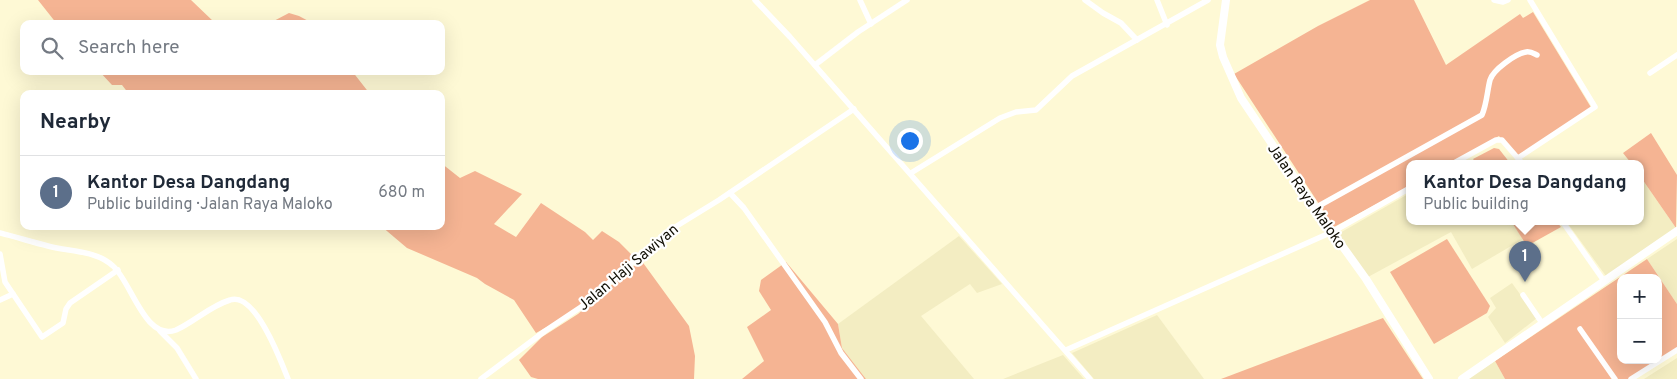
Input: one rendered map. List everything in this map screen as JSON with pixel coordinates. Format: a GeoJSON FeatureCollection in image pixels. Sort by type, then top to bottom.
{"type":"FeatureCollection","features":[{"type":"Feature","properties":{"kind":"street"},"geometry":{"type":"LineString","coordinates":[[756,0],[1090,379]]}},
{"type":"Feature","properties":{"kind":"street"},"geometry":{"type":"LineString","coordinates":[[860,0],[871,24]]}},
{"type":"Feature","properties":{"kind":"street"},"geometry":{"type":"LineString","coordinates":[[815,65],[907,0]]}},
{"type":"Feature","properties":{"kind":"street"},"geometry":{"type":"LineString","coordinates":[[1085,0],[1103,14],[1117,20],[1138,40]]}},
{"type":"Feature","properties":{"kind":"street"},"geometry":{"type":"LineString","coordinates":[[1156,0],[1167,25]]}},
{"type":"Feature","properties":{"kind":"street"},"geometry":{"type":"LineString","coordinates":[[911,174],[951,147],[1000,118],[1016,112],[1036,110],[1072,76],[1167,25],[1208,0]]}},
{"type":"Feature","properties":{"kind":"street","name":"Jalan Raya Maloko"},"geometry":{"type":"LineString","coordinates":[[1226,0],[1220,45],[1229,72],[1241,98],[1366,280],[1429,379]]}},
{"type":"Feature","properties":{"kind":"street"},"geometry":{"type":"LineString","coordinates":[[1494,0],[1503,2],[1508,0]]}},
{"type":"Feature","properties":{"kind":"street"},"geometry":{"type":"LineString","coordinates":[[1521,160],[1595,107],[1530,0]]}},
{"type":"Feature","properties":{"kind":"street"},"geometry":{"type":"LineString","coordinates":[[1315,208],[1482,114],[1487,103],[1490,80],[1493,74],[1503,64],[1521,53],[1537,54]]}},
{"type":"Feature","properties":{"kind":"street"},"geometry":{"type":"LineString","coordinates":[[1650,74],[1677,55]]}},
{"type":"Feature","properties":{"kind":"street","name":"Jalan Haji Sawiyan"},"geometry":{"type":"LineString","coordinates":[[481,379],[544,331],[581,307],[667,232],[730,193],[854,109]]}},
{"type":"Feature","properties":{"kind":"street"},"geometry":{"type":"LineString","coordinates":[[1459,160],[1496,140],[1502,140],[1519,160]]}},
{"type":"Feature","properties":{"kind":"street"},"geometry":{"type":"LineString","coordinates":[[1066,350],[1332,232],[1406,190]]}},
{"type":"Feature","properties":{"kind":"street"},"geometry":{"type":"LineString","coordinates":[[730,193],[744,208],[811,302],[841,353],[861,379]]}},
{"type":"Feature","properties":{"kind":"street"},"geometry":{"type":"LineString","coordinates":[[1565,225],[1604,281]]}},
{"type":"Feature","properties":{"kind":"street"},"geometry":{"type":"LineString","coordinates":[[1462,379],[1677,232]]}},
{"type":"Feature","properties":{"kind":"street"},"geometry":{"type":"LineString","coordinates":[[0,233],[105,259],[118,270],[127,282],[145,318],[177,348],[196,379]]}},
{"type":"Feature","properties":{"kind":"street"},"geometry":{"type":"LineString","coordinates":[[0,254],[5,282],[42,337],[63,323],[70,303],[118,270]]}},
{"type":"Feature","properties":{"kind":"street"},"geometry":{"type":"LineString","coordinates":[[0,300],[13,294]]}},
{"type":"Feature","properties":{"kind":"street"},"geometry":{"type":"LineString","coordinates":[[1523,295],[1542,323]]}},
{"type":"Feature","properties":{"kind":"street"},"geometry":{"type":"LineString","coordinates":[[158,329],[172,332],[229,300],[239,299],[248,305],[267,332],[288,379]]}},
{"type":"Feature","properties":{"kind":"street"},"geometry":{"type":"LineString","coordinates":[[1580,328],[1615,379]]}},
{"type":"Feature","properties":{"kind":"street"},"geometry":{"type":"LineString","coordinates":[[1631,379],[1677,350]]}},
{"type":"Feature","properties":{"kind":"shaded area"},"geometry":{"type":"Polygon","coordinates":[[[38,0],[191,0],[212,20],[54,20],[38,0]]]}},
{"type":"Feature","properties":{"kind":"shaded area"},"geometry":{"type":"Polygon","coordinates":[[[1370,0],[1414,0],[1446,65],[1520,14],[1523,18],[1533,12],[1592,109],[1515,158],[1499,136],[1455,160],[1406,160],[1406,188],[1334,227],[1234,74],[1318,26],[1370,0]]]}},
{"type":"Feature","properties":{"kind":"shaded area"},"geometry":{"type":"Polygon","coordinates":[[[289,13],[306,20],[276,20],[289,13]]]}},
{"type":"Feature","properties":{"kind":"shaded area"},"geometry":{"type":"Polygon","coordinates":[[[103,75],[355,75],[367,90],[126,90],[122,85],[112,85],[103,75]]]}},
{"type":"Feature","properties":{"kind":"shaded area"},"geometry":{"type":"Polygon","coordinates":[[[1651,133],[1677,175],[1676,228],[1644,182],[1644,160],[1629,160],[1623,153],[1651,133]]]}},
{"type":"Feature","properties":{"kind":"shaded area"},"geometry":{"type":"Polygon","coordinates":[[[1494,148],[1499,149],[1508,160],[1474,160],[1494,148]]]}},
{"type":"Feature","properties":{"kind":"shaded area"},"geometry":{"type":"Polygon","coordinates":[[[445,166],[460,178],[475,171],[522,194],[494,224],[516,237],[541,203],[585,232],[593,240],[602,231],[619,242],[635,258],[574,312],[536,333],[514,300],[477,278],[407,248],[386,230],[445,230],[445,166]]]}},
{"type":"Feature","properties":{"kind":"shaded area"},"geometry":{"type":"Polygon","coordinates":[[[1644,182],[1676,228],[1606,276],[1569,225],[1644,225],[1644,182]]]}},
{"type":"Feature","properties":{"kind":"shaded area"},"geometry":{"type":"Polygon","coordinates":[[[1406,195],[1406,225],[1514,225],[1523,239],[1472,269],[1451,232],[1368,277],[1338,234],[1406,195]]]}},
{"type":"Feature","properties":{"kind":"shaded area"},"geometry":{"type":"Polygon","coordinates":[[[1514,225],[1559,225],[1561,227],[1527,246],[1514,225]]]}},
{"type":"Feature","properties":{"kind":"shaded area"},"geometry":{"type":"Polygon","coordinates":[[[959,236],[1002,284],[977,293],[970,284],[921,316],[974,379],[866,379],[842,348],[838,324],[959,236]]]}},
{"type":"Feature","properties":{"kind":"shaded area"},"geometry":{"type":"Polygon","coordinates":[[[1447,239],[1490,306],[1487,313],[1434,344],[1390,272],[1447,239]]]}},
{"type":"Feature","properties":{"kind":"shaded area"},"geometry":{"type":"Polygon","coordinates":[[[1677,239],[1677,304],[1662,282],[1662,274],[1657,274],[1647,259],[1677,239]]]}},
{"type":"Feature","properties":{"kind":"shaded area"},"geometry":{"type":"Polygon","coordinates":[[[1647,259],[1657,274],[1625,274],[1647,259]]]}},
{"type":"Feature","properties":{"kind":"shaded area"},"geometry":{"type":"Polygon","coordinates":[[[641,260],[689,326],[695,356],[694,379],[538,379],[531,377],[519,360],[542,337],[578,314],[641,260]]]}},
{"type":"Feature","properties":{"kind":"shaded area"},"geometry":{"type":"Polygon","coordinates":[[[786,262],[838,324],[842,348],[866,379],[742,379],[764,361],[747,327],[771,310],[759,291],[761,280],[786,262]]]}},
{"type":"Feature","properties":{"kind":"shaded area"},"geometry":{"type":"Polygon","coordinates":[[[1617,279],[1617,364],[1657,364],[1634,379],[1505,379],[1495,361],[1617,279]]]}},
{"type":"Feature","properties":{"kind":"shaded area"},"geometry":{"type":"Polygon","coordinates":[[[1662,282],[1677,304],[1677,351],[1662,361],[1662,282]]]}},
{"type":"Feature","properties":{"kind":"shaded area"},"geometry":{"type":"Polygon","coordinates":[[[1512,283],[1537,318],[1505,343],[1488,317],[1496,308],[1490,298],[1512,283]]]}},
{"type":"Feature","properties":{"kind":"shaded area"},"geometry":{"type":"Polygon","coordinates":[[[1157,315],[1204,379],[1094,379],[1072,353],[1157,315]]]}},
{"type":"Feature","properties":{"kind":"shaded area"},"geometry":{"type":"Polygon","coordinates":[[[1383,318],[1423,379],[1221,379],[1383,318]]]}},
{"type":"Feature","properties":{"kind":"shaded area"},"geometry":{"type":"Polygon","coordinates":[[[1063,355],[1084,379],[1003,379],[1063,355]]]}},
{"type":"Feature","properties":{"kind":"shaded area"},"geometry":{"type":"Polygon","coordinates":[[[1677,358],[1677,379],[1644,379],[1677,358]]]}},
{"type":"Feature","properties":{"kind":"shaded area"},"geometry":{"type":"Polygon","coordinates":[[[1495,361],[1505,379],[1468,379],[1495,361]]]}},
{"type":"Feature","properties":{"kind":"place","name":"Kantor Desa Dangdang"},"geometry":{"type":"Point","coordinates":[1525,282]}}]}
